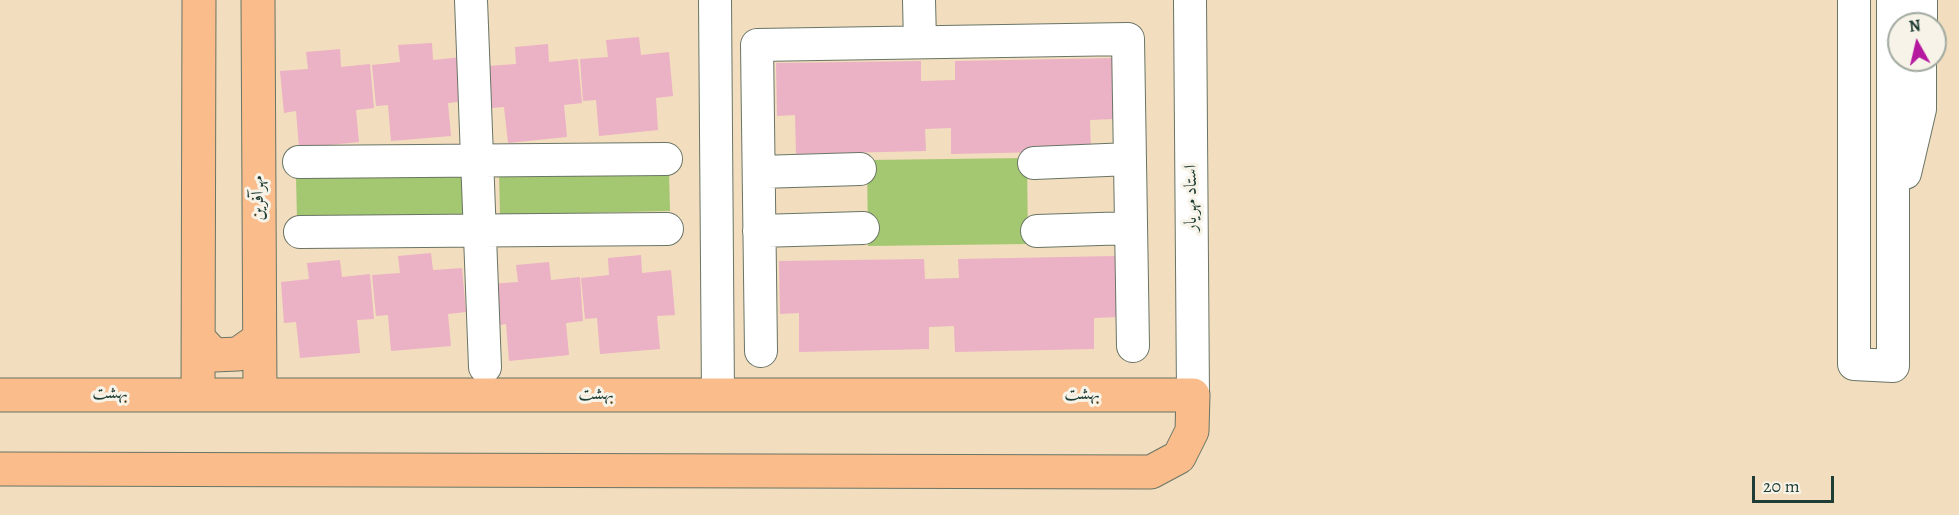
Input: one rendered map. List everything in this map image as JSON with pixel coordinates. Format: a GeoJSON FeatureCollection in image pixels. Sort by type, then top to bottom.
{"type":"FeatureCollection","features":[{"type":"Feature","properties":{"kind":"main road"},"geometry":{"type":"LineString","coordinates":[[198,394],[199,0]]}},
{"type":"Feature","properties":{"kind":"main road","name":"مهرآفرین"},"geometry":{"type":"LineString","coordinates":[[258,0],[260,395]]}},
{"type":"Feature","properties":{"kind":"main road"},"geometry":{"type":"LineString","coordinates":[[199,339],[214,355],[238,354],[259,339]]}},
{"type":"Feature","properties":{"kind":"main road","name":"بهشت"},"geometry":{"type":"LineString","coordinates":[[0,395],[1193,395]]}},
{"type":"Feature","properties":{"kind":"main road"},"geometry":{"type":"LineString","coordinates":[[0,470],[1151,472],[1179,458],[1192,431],[1193,395]]}},
{"type":"Feature","properties":{"kind":"street"},"geometry":{"type":"LineString","coordinates":[[471,0],[485,367]]}},
{"type":"Feature","properties":{"kind":"street"},"geometry":{"type":"LineString","coordinates":[[715,0],[718,395]]}},
{"type":"Feature","properties":{"kind":"street"},"geometry":{"type":"LineString","coordinates":[[919,0],[920,42]]}},
{"type":"Feature","properties":{"kind":"street","name":"استاد مهریار"},"geometry":{"type":"LineString","coordinates":[[1190,0],[1193,395]]}},
{"type":"Feature","properties":{"kind":"street"},"geometry":{"type":"LineString","coordinates":[[1854,0],[1854,364],[1893,366],[1893,0]]}},
{"type":"Feature","properties":{"kind":"street"},"geometry":{"type":"LineString","coordinates":[[761,351],[757,45],[1128,39],[1132,346]]}},
{"type":"Feature","properties":{"kind":"street"},"geometry":{"type":"LineString","coordinates":[[1893,227],[1920,109],[1920,72]]}},
{"type":"Feature","properties":{"kind":"street"},"geometry":{"type":"LineString","coordinates":[[299,162],[666,159]]}},
{"type":"Feature","properties":{"kind":"street"},"geometry":{"type":"LineString","coordinates":[[1034,163],[1130,159]]}},
{"type":"Feature","properties":{"kind":"street"},"geometry":{"type":"LineString","coordinates":[[759,172],[860,169]]}},
{"type":"Feature","properties":{"kind":"street"},"geometry":{"type":"LineString","coordinates":[[759,231],[863,228]]}},
{"type":"Feature","properties":{"kind":"street"},"geometry":{"type":"LineString","coordinates":[[1037,231],[1131,228]]}},
{"type":"Feature","properties":{"kind":"street"},"geometry":{"type":"LineString","coordinates":[[300,232],[667,229]]}},
{"type":"Feature","properties":{"kind":"green space"},"geometry":{"type":"Polygon","coordinates":[[[1027,158],[1028,244],[868,246],[867,160],[1027,158]]]}},
{"type":"Feature","properties":{"kind":"green space"},"geometry":{"type":"Polygon","coordinates":[[[669,169],[670,211],[500,215],[499,174],[669,169]]]}},
{"type":"Feature","properties":{"kind":"green space"},"geometry":{"type":"Polygon","coordinates":[[[466,172],[467,214],[297,219],[296,177],[466,172]]]}},
{"type":"Feature","properties":{"kind":"building"},"geometry":{"type":"Polygon","coordinates":[[[639,37],[641,55],[669,52],[673,96],[656,98],[658,130],[599,136],[596,100],[583,101],[580,59],[608,57],[606,40],[639,37]]]}},
{"type":"Feature","properties":{"kind":"building"},"geometry":{"type":"Polygon","coordinates":[[[432,43],[433,60],[462,57],[466,101],[448,103],[451,136],[391,141],[388,105],[376,106],[372,65],[400,62],[398,45],[432,43]]]}},
{"type":"Feature","properties":{"kind":"building"},"geometry":{"type":"Polygon","coordinates":[[[548,44],[549,62],[578,59],[582,103],[564,105],[567,137],[508,143],[504,107],[492,108],[488,66],[516,64],[515,47],[548,44]]]}},
{"type":"Feature","properties":{"kind":"building"},"geometry":{"type":"Polygon","coordinates":[[[340,49],[341,67],[370,64],[374,108],[356,110],[359,142],[299,148],[296,111],[284,113],[280,71],[308,69],[306,52],[340,49]]]}},
{"type":"Feature","properties":{"kind":"building"},"geometry":{"type":"Polygon","coordinates":[[[1113,58],[1114,119],[1090,120],[1091,151],[951,154],[951,128],[925,129],[926,151],[796,154],[795,115],[777,116],[776,63],[921,61],[921,81],[955,80],[955,61],[1113,58]]]}},
{"type":"Feature","properties":{"kind":"building"},"geometry":{"type":"Polygon","coordinates":[[[431,253],[433,270],[462,268],[466,312],[448,314],[451,346],[391,351],[388,315],[376,316],[372,275],[400,273],[398,256],[431,253]]]}},
{"type":"Feature","properties":{"kind":"building"},"geometry":{"type":"Polygon","coordinates":[[[641,255],[642,273],[671,270],[675,315],[657,316],[660,349],[600,354],[597,318],[585,319],[581,278],[609,275],[608,258],[641,255]]]}},
{"type":"Feature","properties":{"kind":"building"},"geometry":{"type":"Polygon","coordinates":[[[1116,256],[1118,317],[1094,318],[1094,349],[955,352],[954,326],[929,327],[929,349],[799,352],[799,313],[780,314],[779,261],[924,259],[925,279],[959,278],[958,259],[1116,256]]]}},
{"type":"Feature","properties":{"kind":"building"},"geometry":{"type":"Polygon","coordinates":[[[340,260],[342,277],[370,274],[374,319],[357,320],[360,353],[300,358],[296,322],[284,323],[281,282],[309,279],[307,263],[340,260]]]}},
{"type":"Feature","properties":{"kind":"building"},"geometry":{"type":"Polygon","coordinates":[[[549,262],[551,280],[580,277],[583,321],[566,323],[569,355],[509,361],[506,324],[494,326],[490,284],[518,282],[516,265],[549,262]]]}}]}
